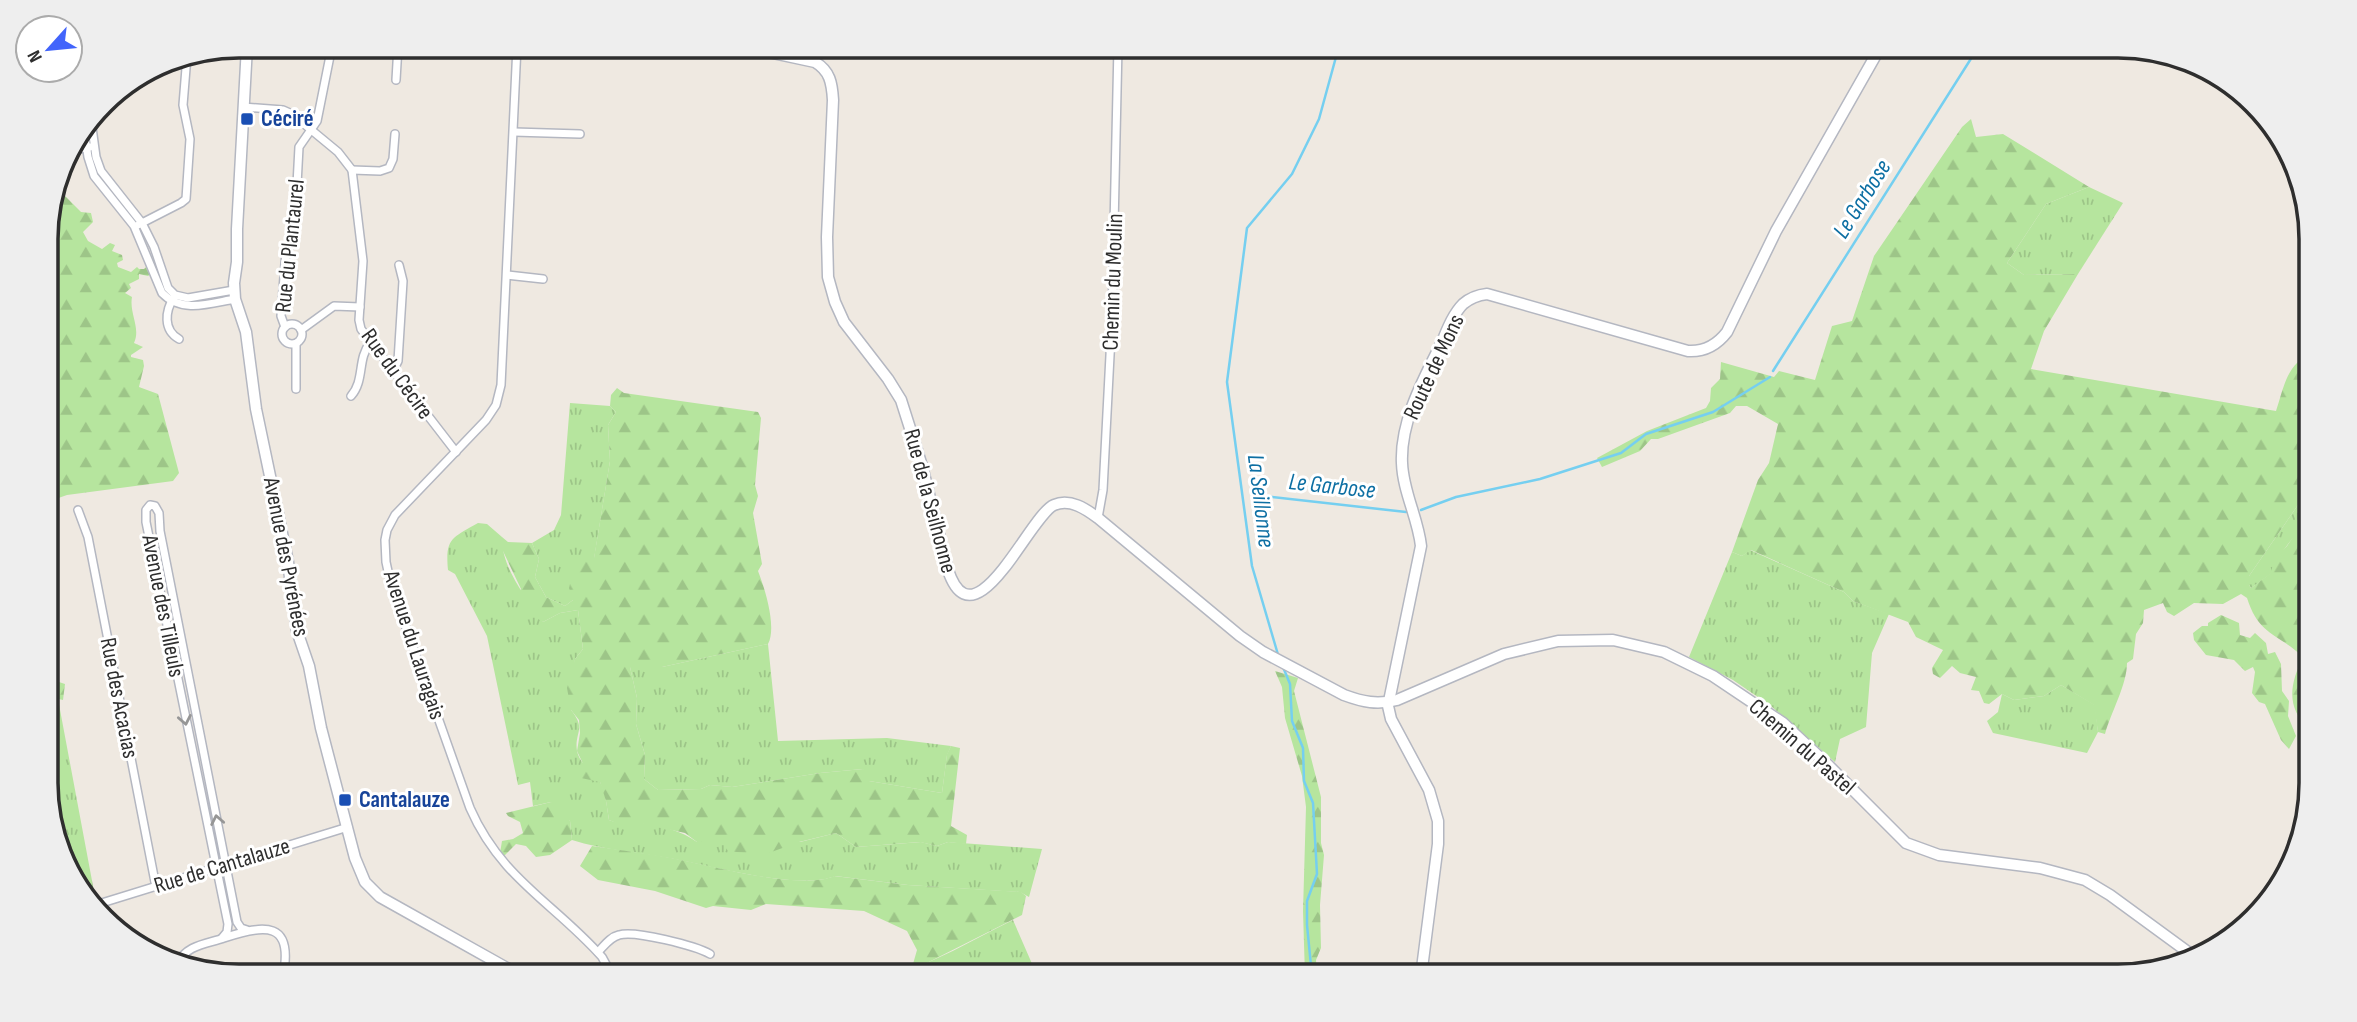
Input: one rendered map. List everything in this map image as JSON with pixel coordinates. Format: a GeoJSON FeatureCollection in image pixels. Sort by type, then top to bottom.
{"type":"FeatureCollection","features":[{"type":"Feature","properties":{"kind":"street","name":"Avenue des Pyrénées"},"geometry":{"type":"LineString","coordinates":[[246,58],[235,294],[246,332],[256,410],[285,551],[296,623],[359,871],[375,894],[499,964]]}},
{"type":"Feature","properties":{"kind":"street","name":"Rue du Plantaurel"},"geometry":{"type":"LineString","coordinates":[[285,327],[294,324],[301,330],[302,338],[296,344],[289,344],[283,338],[285,327],[281,316],[286,248],[294,241],[299,147],[317,121],[329,58]]}},
{"type":"Feature","properties":{"kind":"street"},"geometry":{"type":"LineString","coordinates":[[396,80],[397,58]]}},
{"type":"Feature","properties":{"kind":"street","name":"Avenue du Lauragais"},"geometry":{"type":"LineString","coordinates":[[517,58],[501,385],[498,398],[486,420],[391,522],[387,530],[385,550],[391,585],[470,808],[488,843],[520,881],[598,952],[606,964]]}},
{"type":"Feature","properties":{"kind":"street","name":"Rue de la Seilhonne"},"geometry":{"type":"LineString","coordinates":[[796,58],[822,66],[831,80],[834,100],[827,219],[828,277],[835,302],[844,322],[901,400],[922,466],[947,570],[955,586],[972,594],[985,589],[999,576],[1039,517],[1052,505],[1076,505],[1098,518],[1263,652],[1358,701],[1381,704],[1390,702]]}},
{"type":"Feature","properties":{"kind":"street","name":"Chemin du Moulin"},"geometry":{"type":"LineString","coordinates":[[1098,518],[1103,490],[1111,330],[1118,58]]}},
{"type":"Feature","properties":{"kind":"street","name":"Route de Mons"},"geometry":{"type":"LineString","coordinates":[[1423,964],[1438,844],[1438,821],[1429,790],[1388,712],[1421,546],[1418,525],[1404,478],[1403,444],[1420,388],[1458,311],[1471,298],[1487,294],[1688,351],[1703,350],[1716,344],[1727,332],[1776,231],[1874,58]]}},
{"type":"Feature","properties":{"kind":"street"},"geometry":{"type":"LineString","coordinates":[[138,225],[186,199],[190,139],[183,105],[186,66]]}},
{"type":"Feature","properties":{"kind":"street"},"geometry":{"type":"LineString","coordinates":[[243,107],[286,111],[338,152],[352,170],[380,171],[389,168],[393,159],[395,134]]}},
{"type":"Feature","properties":{"kind":"street"},"geometry":{"type":"LineString","coordinates":[[514,132],[580,134]]}},
{"type":"Feature","properties":{"kind":"street"},"geometry":{"type":"LineString","coordinates":[[90,136],[92,170],[97,182],[138,225],[159,289],[188,306],[235,294]]}},
{"type":"Feature","properties":{"kind":"street"},"geometry":{"type":"LineString","coordinates":[[88,140],[90,147]]}},
{"type":"Feature","properties":{"kind":"street"},"geometry":{"type":"LineString","coordinates":[[82,148],[90,147]]}},
{"type":"Feature","properties":{"kind":"street","name":"Rue du Cécire"},"geometry":{"type":"LineString","coordinates":[[352,170],[363,261],[361,329],[456,452]]}},
{"type":"Feature","properties":{"kind":"street"},"geometry":{"type":"LineString","coordinates":[[393,371],[398,362],[403,281],[399,265]]}},
{"type":"Feature","properties":{"kind":"street"},"geometry":{"type":"LineString","coordinates":[[507,275],[542,279]]}},
{"type":"Feature","properties":{"kind":"street"},"geometry":{"type":"LineString","coordinates":[[173,298],[166,315],[169,331],[179,339]]}},
{"type":"Feature","properties":{"kind":"street","name":"Rue du Plantaurel"},"geometry":{"type":"LineString","coordinates":[[301,330],[334,306],[360,307]]}},
{"type":"Feature","properties":{"kind":"street"},"geometry":{"type":"LineString","coordinates":[[352,396],[358,387],[363,357],[370,343]]}},
{"type":"Feature","properties":{"kind":"street","name":"Rue du Plantaurel"},"geometry":{"type":"LineString","coordinates":[[296,344],[296,389]]}},
{"type":"Feature","properties":{"kind":"street","name":"Avenue des Tilleuls"},"geometry":{"type":"LineString","coordinates":[[222,938],[228,929],[146,522],[146,510],[150,505],[155,506],[159,513],[160,531],[237,922],[241,928],[247,930]]}},
{"type":"Feature","properties":{"kind":"street","name":"Rue des Acacias"},"geometry":{"type":"LineString","coordinates":[[78,510],[88,537],[156,887]]}},
{"type":"Feature","properties":{"kind":"street","name":"Chemin du Pastel"},"geometry":{"type":"LineString","coordinates":[[1390,702],[1504,654],[1558,640],[1613,640],[1664,652],[1735,689],[1783,723],[1906,843],[1938,855],[2040,868],[2085,880],[2186,951]]}},
{"type":"Feature","properties":{"kind":"street","name":"Rue de Cantalauze"},"geometry":{"type":"LineString","coordinates":[[103,902],[348,827]]}},
{"type":"Feature","properties":{"kind":"street"},"geometry":{"type":"LineString","coordinates":[[223,900],[232,898]]}},
{"type":"Feature","properties":{"kind":"street"},"geometry":{"type":"LineString","coordinates":[[182,955],[189,949],[247,930],[262,928],[281,939],[286,952],[284,964]]}},
{"type":"Feature","properties":{"kind":"street"},"geometry":{"type":"LineString","coordinates":[[598,952],[611,939],[624,934],[691,945],[710,954]]}},
{"type":"Feature","properties":{"kind":"green space"},"geometry":{"type":"Polygon","coordinates":[[[1971,119],[1976,137],[2003,134],[2089,187],[2046,204],[2007,263],[2024,275],[2078,274],[2044,331],[2031,369],[2276,411],[2284,386],[2299,362],[2299,503],[2249,576],[2249,585],[2251,588],[2271,573],[2274,559],[2299,528],[2299,653],[2263,627],[2247,598],[2241,594],[2223,604],[2194,603],[2174,616],[2167,612],[2163,603],[2144,610],[2143,623],[2136,634],[2133,659],[2127,663],[2122,689],[2105,734],[2098,732],[2094,705],[2061,685],[2044,696],[2014,700],[2002,694],[1989,704],[1984,703],[1979,691],[1971,690],[1976,677],[1960,673],[1952,666],[1940,678],[1933,674],[1932,668],[1943,650],[1916,637],[1908,622],[1853,601],[1844,592],[1751,550],[1742,556],[1732,552],[1758,480],[1769,463],[1778,424],[1747,406],[1736,406],[1730,413],[1658,439],[1651,439],[1640,451],[1602,467],[1597,458],[1647,431],[1706,408],[1710,401],[1711,388],[1720,379],[1721,362],[1774,377],[1779,371],[1815,380],[1832,326],[1852,321],[1874,256],[1962,127],[1971,119]]]}},
{"type":"Feature","properties":{"kind":"green space"},"geometry":{"type":"Polygon","coordinates":[[[2089,187],[2123,203],[2078,274],[2024,275],[2007,263],[2046,204],[2089,187]]]}},
{"type":"Feature","properties":{"kind":"green space"},"geometry":{"type":"Polygon","coordinates":[[[63,194],[81,212],[91,213],[93,222],[83,232],[88,241],[102,249],[110,243],[115,245],[112,251],[122,255],[123,260],[117,263],[118,267],[131,272],[137,267],[144,269],[155,258],[163,266],[148,276],[139,274],[139,279],[129,284],[131,288],[125,293],[132,297],[136,332],[134,343],[143,347],[131,355],[143,360],[139,387],[158,394],[179,473],[173,481],[58,498],[58,227],[63,194]]]}},
{"type":"Feature","properties":{"kind":"green space"},"geometry":{"type":"Polygon","coordinates":[[[617,388],[624,393],[758,412],[761,418],[755,485],[758,496],[753,513],[762,564],[758,571],[769,608],[771,628],[768,644],[662,667],[630,667],[637,698],[636,724],[645,755],[644,779],[658,790],[701,789],[710,785],[732,787],[863,769],[869,771],[869,781],[942,793],[947,754],[951,746],[960,748],[951,826],[967,835],[966,844],[948,842],[937,846],[920,842],[856,847],[836,833],[763,855],[728,851],[722,842],[697,842],[685,833],[640,823],[621,825],[609,820],[600,782],[581,778],[580,770],[584,766],[577,751],[579,720],[571,710],[567,688],[575,659],[583,649],[578,610],[560,613],[543,622],[533,615],[518,595],[521,589],[502,549],[502,537],[508,542],[532,543],[539,559],[535,577],[546,597],[565,606],[573,600],[569,588],[577,560],[594,558],[610,461],[608,425],[616,412],[610,406],[611,395],[617,388]]]}},
{"type":"Feature","properties":{"kind":"green space"},"geometry":{"type":"Polygon","coordinates":[[[570,403],[610,406],[616,412],[608,425],[610,461],[594,559],[573,600],[565,606],[546,597],[535,577],[539,559],[532,543],[554,530],[561,515],[570,403]]]}},
{"type":"Feature","properties":{"kind":"green space"},"geometry":{"type":"Polygon","coordinates":[[[2299,503],[2299,531],[2280,556],[2272,573],[2251,588],[2249,576],[2299,503]]]}},
{"type":"Feature","properties":{"kind":"green space"},"geometry":{"type":"Polygon","coordinates":[[[478,523],[487,524],[502,537],[510,571],[543,622],[560,613],[578,610],[583,649],[575,659],[571,710],[579,727],[577,751],[602,786],[609,820],[664,827],[697,842],[800,842],[836,833],[856,847],[921,842],[937,846],[948,842],[1042,849],[1029,897],[1020,892],[908,885],[835,876],[819,880],[777,879],[608,849],[572,840],[570,821],[551,802],[533,806],[530,782],[518,785],[487,636],[455,574],[448,570],[448,551],[452,540],[478,523]]]}},
{"type":"Feature","properties":{"kind":"green space"},"geometry":{"type":"Polygon","coordinates":[[[1750,550],[1844,592],[1853,601],[1889,614],[1872,653],[1866,727],[1840,739],[1835,762],[1771,706],[1733,680],[1689,657],[1732,552],[1742,556],[1750,550]]]}},
{"type":"Feature","properties":{"kind":"green space"},"geometry":{"type":"Polygon","coordinates":[[[2221,615],[2239,623],[2240,635],[2250,638],[2255,633],[2266,643],[2268,654],[2275,652],[2281,664],[2282,691],[2289,701],[2288,716],[2296,736],[2289,749],[2281,740],[2265,704],[2259,702],[2252,693],[2255,672],[2253,667],[2245,671],[2234,660],[2206,655],[2194,640],[2193,633],[2202,626],[2208,626],[2208,623],[2221,615]]]}},
{"type":"Feature","properties":{"kind":"green space"},"geometry":{"type":"Polygon","coordinates":[[[768,644],[778,741],[887,738],[951,746],[947,755],[942,793],[869,781],[863,769],[732,787],[710,785],[701,789],[658,790],[644,779],[645,755],[636,724],[637,698],[630,667],[662,667],[768,644]]]}},
{"type":"Feature","properties":{"kind":"green space"},"geometry":{"type":"Polygon","coordinates":[[[2299,667],[2299,716],[2292,695],[2299,667]]]}},
{"type":"Feature","properties":{"kind":"green space"},"geometry":{"type":"Polygon","coordinates":[[[1275,671],[1298,678],[1294,691],[1321,797],[1321,843],[1324,855],[1320,905],[1321,948],[1316,964],[1305,964],[1306,807],[1302,776],[1285,718],[1282,687],[1275,671]]]}},
{"type":"Feature","properties":{"kind":"green space"},"geometry":{"type":"Polygon","coordinates":[[[58,682],[65,684],[63,700],[58,699],[58,682]]]}},
{"type":"Feature","properties":{"kind":"green space"},"geometry":{"type":"Polygon","coordinates":[[[2061,685],[2095,705],[2098,732],[2087,753],[1993,733],[1987,721],[1998,712],[2002,694],[2014,700],[2044,696],[2061,685]]]}},
{"type":"Feature","properties":{"kind":"green space"},"geometry":{"type":"Polygon","coordinates":[[[58,699],[94,892],[82,874],[64,830],[59,807],[58,699]]]}},
{"type":"Feature","properties":{"kind":"green space"},"geometry":{"type":"Polygon","coordinates":[[[551,802],[560,803],[570,821],[572,840],[550,855],[536,857],[526,846],[516,844],[503,857],[500,853],[502,841],[523,833],[520,822],[506,813],[551,802]]]}},
{"type":"Feature","properties":{"kind":"green space"},"geometry":{"type":"Polygon","coordinates":[[[592,846],[661,856],[778,879],[819,880],[834,876],[908,885],[1021,892],[1026,896],[1022,915],[925,964],[913,964],[917,950],[907,931],[864,911],[766,904],[751,910],[713,906],[706,908],[655,891],[598,880],[580,866],[592,846]]]}},
{"type":"Feature","properties":{"kind":"green space"},"geometry":{"type":"Polygon","coordinates":[[[1013,920],[1032,964],[924,964],[1013,920]]]}},
{"type":"Feature","properties":{"kind":"waterway","name":"La Seillonne"},"geometry":{"type":"LineString","coordinates":[[1279,658],[1252,566],[1227,382],[1247,228],[1292,174],[1319,119],[1336,58]]}},
{"type":"Feature","properties":{"kind":"waterway","name":"Le Garbose"},"geometry":{"type":"LineString","coordinates":[[1773,371],[1971,58]]}},
{"type":"Feature","properties":{"kind":"waterway","name":"Le Garbose"},"geometry":{"type":"LineString","coordinates":[[1421,510],[1456,497],[1540,479],[1621,453],[1646,434],[1713,412],[1770,377]]}},
{"type":"Feature","properties":{"kind":"waterway","name":"Le Garbose"},"geometry":{"type":"LineString","coordinates":[[1254,495],[1406,512]]}},
{"type":"Feature","properties":{"kind":"waterway","name":"La Seillonne"},"geometry":{"type":"LineString","coordinates":[[1283,667],[1290,684],[1292,721],[1303,748],[1304,781],[1313,803],[1317,874],[1307,901],[1311,964]]}},
{"type":"Feature","properties":{"kind":"place","name":"Céciré"},"geometry":{"type":"Point","coordinates":[247,119]}},
{"type":"Feature","properties":{"kind":"place","name":"Cantalauze"},"geometry":{"type":"Point","coordinates":[345,800]}}]}
